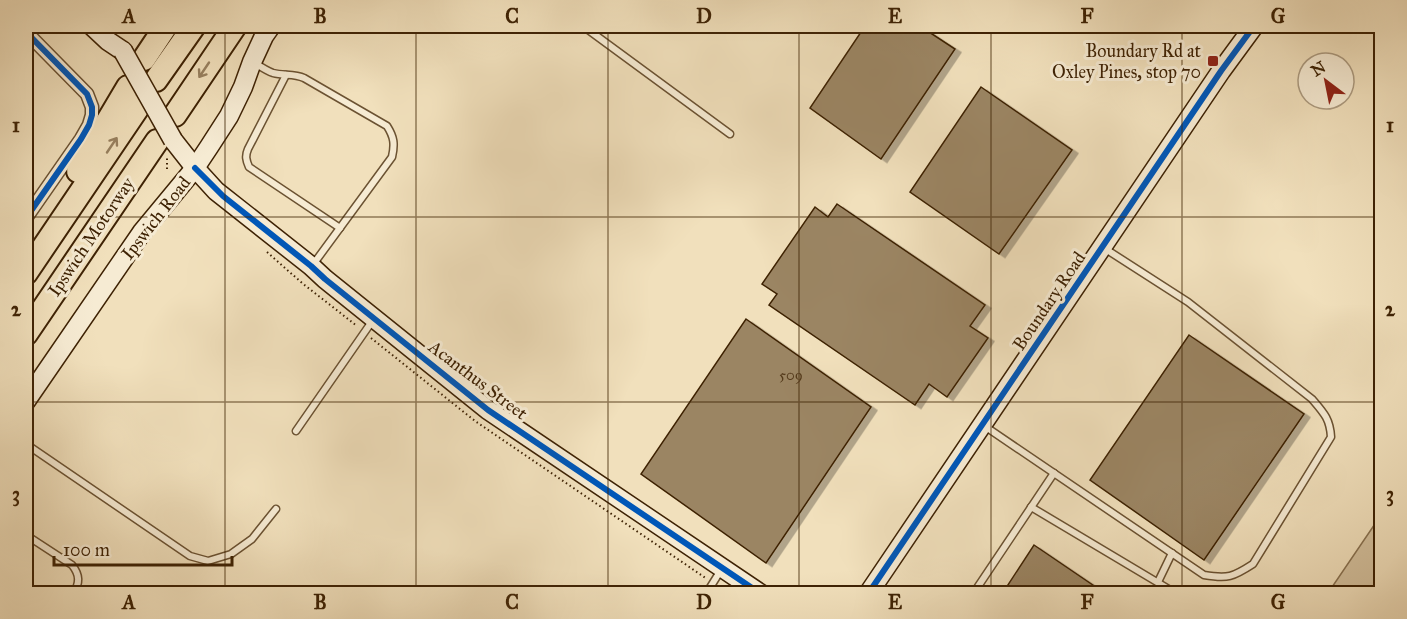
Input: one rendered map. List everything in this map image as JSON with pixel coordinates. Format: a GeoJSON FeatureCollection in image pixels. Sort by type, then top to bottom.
{"type":"FeatureCollection","features":[{"type":"Feature","properties":{"kind":"highway"},"geometry":{"type":"LineString","coordinates":[[134,55],[166,26]]}},
{"type":"Feature","properties":{"kind":"highway"},"geometry":{"type":"LineString","coordinates":[[156,80],[194,26]]}},
{"type":"Feature","properties":{"kind":"highway"},"geometry":{"type":"LineString","coordinates":[[175,115],[235,26]]}},
{"type":"Feature","properties":{"kind":"highway","name":"Ipswich Motorway"},"geometry":{"type":"LineString","coordinates":[[26,273],[56,228],[56,207],[133,97]]}},
{"type":"Feature","properties":{"kind":"highway","name":"Ipswich Motorway"},"geometry":{"type":"LineString","coordinates":[[26,334],[165,144]]}},
{"type":"Feature","properties":{"kind":"street"},"geometry":{"type":"LineString","coordinates":[[92,26],[108,41],[134,55]]}},
{"type":"Feature","properties":{"kind":"street","name":"Acanthus Street"},"geometry":{"type":"LineString","coordinates":[[111,26],[134,55],[165,144],[195,168],[223,196],[488,410],[761,594]]}},
{"type":"Feature","properties":{"kind":"street","name":"Ipswich Road"},"geometry":{"type":"LineString","coordinates":[[26,401],[142,232],[195,168],[229,116],[264,36],[271,26]]}},
{"type":"Feature","properties":{"kind":"street","name":"Boundary Road"},"geometry":{"type":"LineString","coordinates":[[868,594],[1221,71],[1254,26]]}},
{"type":"Feature","properties":{"kind":"street"},"geometry":{"type":"LineString","coordinates":[[26,32],[87,94],[93,107],[89,125],[81,139],[26,218]]}},
{"type":"Feature","properties":{"kind":"lane"},"geometry":{"type":"LineString","coordinates":[[583,26],[730,134]]}},
{"type":"Feature","properties":{"kind":"lane"},"geometry":{"type":"LineString","coordinates":[[252,62],[271,73],[296,74],[304,78],[387,126],[393,136],[395,146],[392,157],[311,266]]}},
{"type":"Feature","properties":{"kind":"lane"},"geometry":{"type":"LineString","coordinates":[[286,75],[245,155],[246,160],[249,167],[340,228]]}},
{"type":"Feature","properties":{"kind":"lane"},"geometry":{"type":"LineString","coordinates":[[982,425],[1204,575],[1222,578],[1237,574],[1253,564],[1331,438],[1330,423],[1312,399],[1188,302],[1103,248]]}},
{"type":"Feature","properties":{"kind":"lane"},"geometry":{"type":"LineString","coordinates":[[296,431],[374,318]]}},
{"type":"Feature","properties":{"kind":"lane"},"geometry":{"type":"LineString","coordinates":[[26,444],[190,556],[208,561],[231,554],[252,539],[276,509]]}},
{"type":"Feature","properties":{"kind":"lane"},"geometry":{"type":"LineString","coordinates":[[973,594],[1054,473]]}},
{"type":"Feature","properties":{"kind":"lane"},"geometry":{"type":"LineString","coordinates":[[1031,507],[1177,594]]}},
{"type":"Feature","properties":{"kind":"lane"},"geometry":{"type":"LineString","coordinates":[[26,535],[72,564],[79,579],[73,594]]}},
{"type":"Feature","properties":{"kind":"lane"},"geometry":{"type":"LineString","coordinates":[[1158,582],[1172,553]]}},
{"type":"Feature","properties":{"kind":"lane"},"geometry":{"type":"LineString","coordinates":[[706,594],[722,566]]}},
{"type":"Feature","properties":{"kind":"lane"},"geometry":{"type":"LineString","coordinates":[[95,594],[112,590],[117,594]]}},
{"type":"Feature","properties":{"kind":"path"},"geometry":{"type":"LineString","coordinates":[[165,144],[167,169]]}},
{"type":"Feature","properties":{"kind":"shaded area"},"geometry":{"type":"Polygon","coordinates":[[[1381,515],[1381,593],[1328,593],[1381,515]]]}},
{"type":"Feature","properties":{"kind":"building"},"geometry":{"type":"Polygon","coordinates":[[[865,26],[920,26],[955,49],[881,159],[810,108],[865,26]]]}},
{"type":"Feature","properties":{"kind":"building"},"geometry":{"type":"Polygon","coordinates":[[[981,87],[1072,150],[999,254],[910,192],[981,87]]]}},
{"type":"Feature","properties":{"kind":"building"},"geometry":{"type":"Polygon","coordinates":[[[837,204],[985,305],[970,326],[988,338],[947,397],[929,384],[915,405],[769,305],[777,294],[762,284],[815,207],[828,217],[837,204]]]}},
{"type":"Feature","properties":{"kind":"building"},"geometry":{"type":"Polygon","coordinates":[[[746,319],[871,407],[766,563],[641,474],[746,319]]]}},
{"type":"Feature","properties":{"kind":"building"},"geometry":{"type":"Polygon","coordinates":[[[1189,335],[1304,414],[1204,560],[1090,480],[1189,335]]]}},
{"type":"Feature","properties":{"kind":"building"},"geometry":{"type":"Polygon","coordinates":[[[1034,545],[1106,594],[1002,594],[1034,545]]]}},
{"type":"Feature","properties":{"kind":"cycle path"},"geometry":{"type":"LineString","coordinates":[[868,594],[1221,71],[1254,26]]}},
{"type":"Feature","properties":{"kind":"cycle path"},"geometry":{"type":"LineString","coordinates":[[26,32],[87,94],[92,107],[89,125],[81,139],[26,218]]}},
{"type":"Feature","properties":{"kind":"cycle path"},"geometry":{"type":"LineString","coordinates":[[195,168],[223,196],[488,410],[761,594]]}},
{"type":"Feature","properties":{"kind":"place","name":"Boundary Rd at Oxley Pines, stop 70"},"geometry":{"type":"Point","coordinates":[1213,61]}}]}
